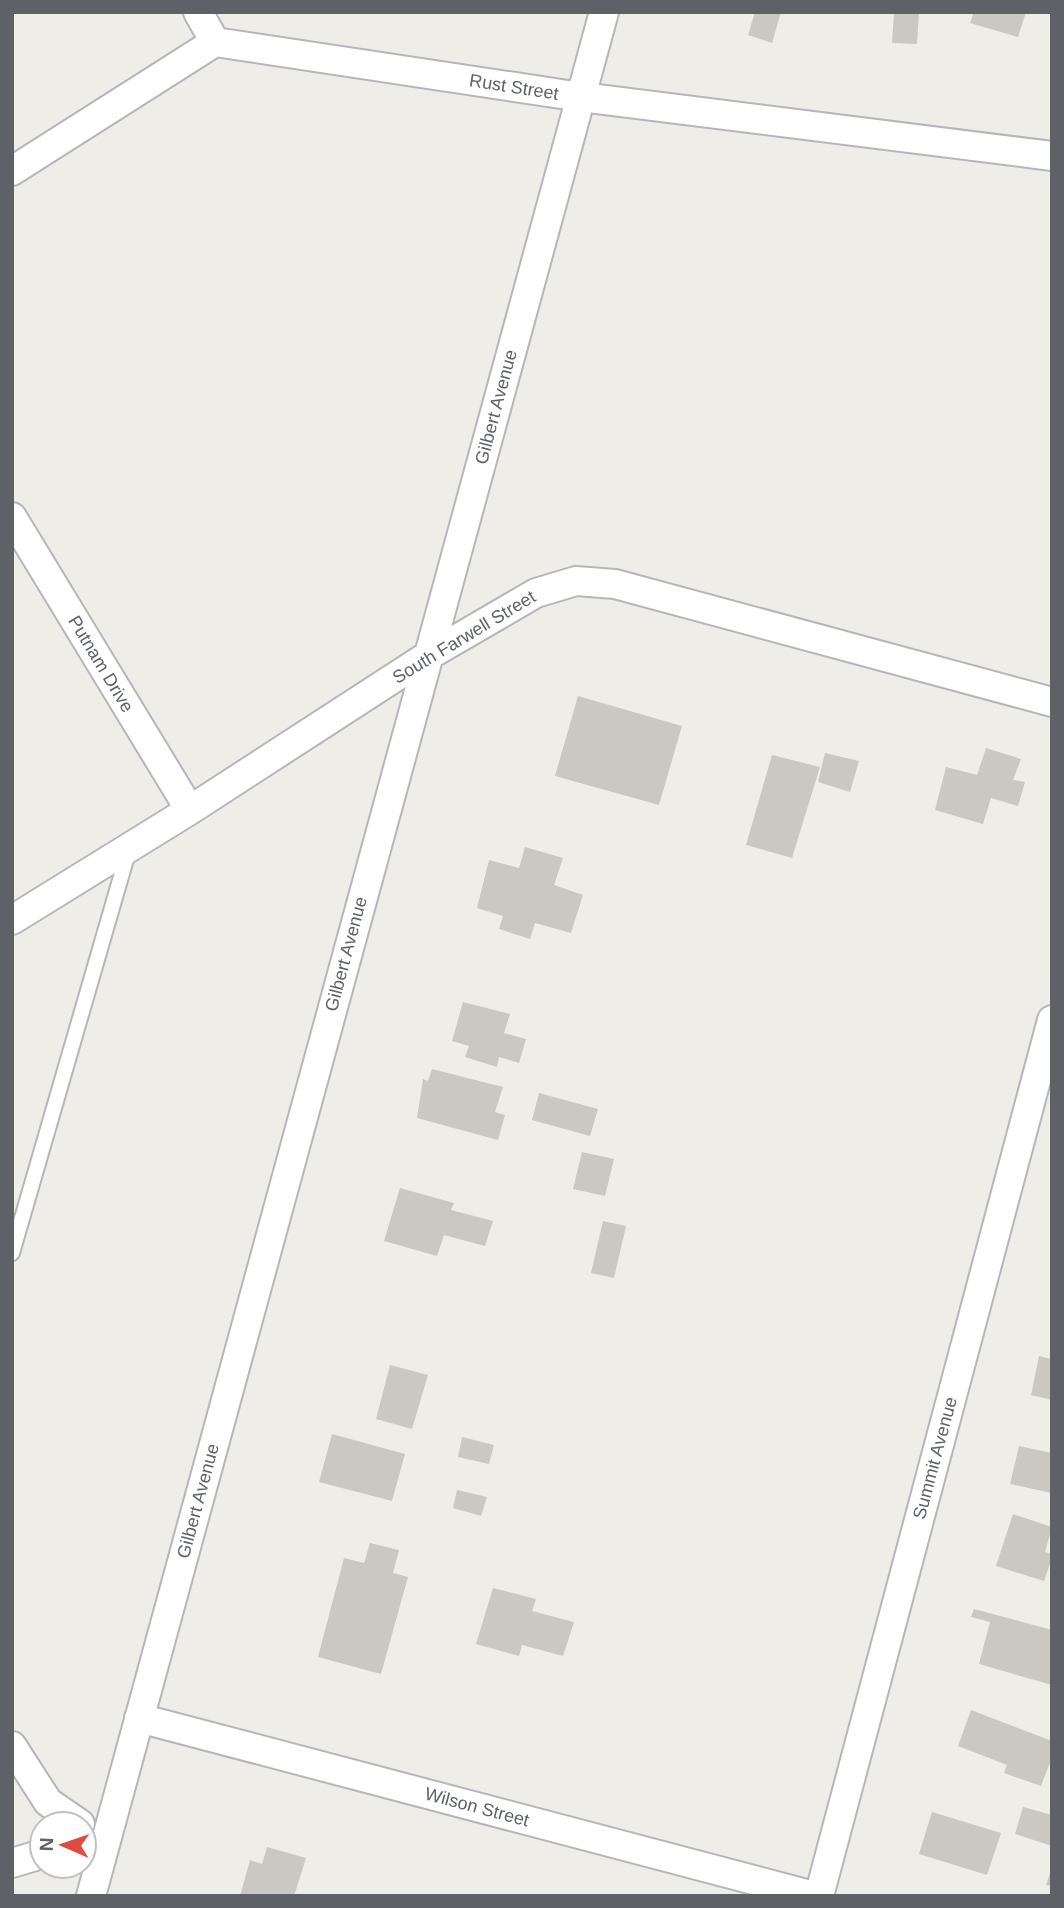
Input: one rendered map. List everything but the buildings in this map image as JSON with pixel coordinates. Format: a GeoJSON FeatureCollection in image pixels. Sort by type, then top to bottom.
{"type":"FeatureCollection","features":[{"type":"Feature","properties":{"kind":"street"},"geometry":{"type":"LineString","coordinates":[[12,171],[215,42],[198,12]]}},
{"type":"Feature","properties":{"kind":"street","name":"Gilbert Avenue"},"geometry":{"type":"LineString","coordinates":[[98,1814],[139,1718],[426,657],[604,12]]}},
{"type":"Feature","properties":{"kind":"street","name":"Rust Street"},"geometry":{"type":"LineString","coordinates":[[215,42],[581,97],[1052,156]]}},
{"type":"Feature","properties":{"kind":"street","name":"Putnam Drive"},"geometry":{"type":"LineString","coordinates":[[12,517],[190,810]]}},
{"type":"Feature","properties":{"kind":"street","name":"South Farwell Street"},"geometry":{"type":"LineString","coordinates":[[12,920],[190,810],[426,657],[536,593],[576,581],[615,584],[1052,702]]}},
{"type":"Feature","properties":{"kind":"street","name":"Summit Avenue"},"geometry":{"type":"LineString","coordinates":[[817,1896],[1052,1020]]}},
{"type":"Feature","properties":{"kind":"street","name":"Wilson Street"},"geometry":{"type":"LineString","coordinates":[[139,1718],[817,1896]]}},
{"type":"Feature","properties":{"kind":"street"},"geometry":{"type":"LineString","coordinates":[[12,1746],[48,1802],[58,1810]]}},
{"type":"Feature","properties":{"kind":"lane"},"geometry":{"type":"LineString","coordinates":[[12,1253],[129,848]]}}]}
